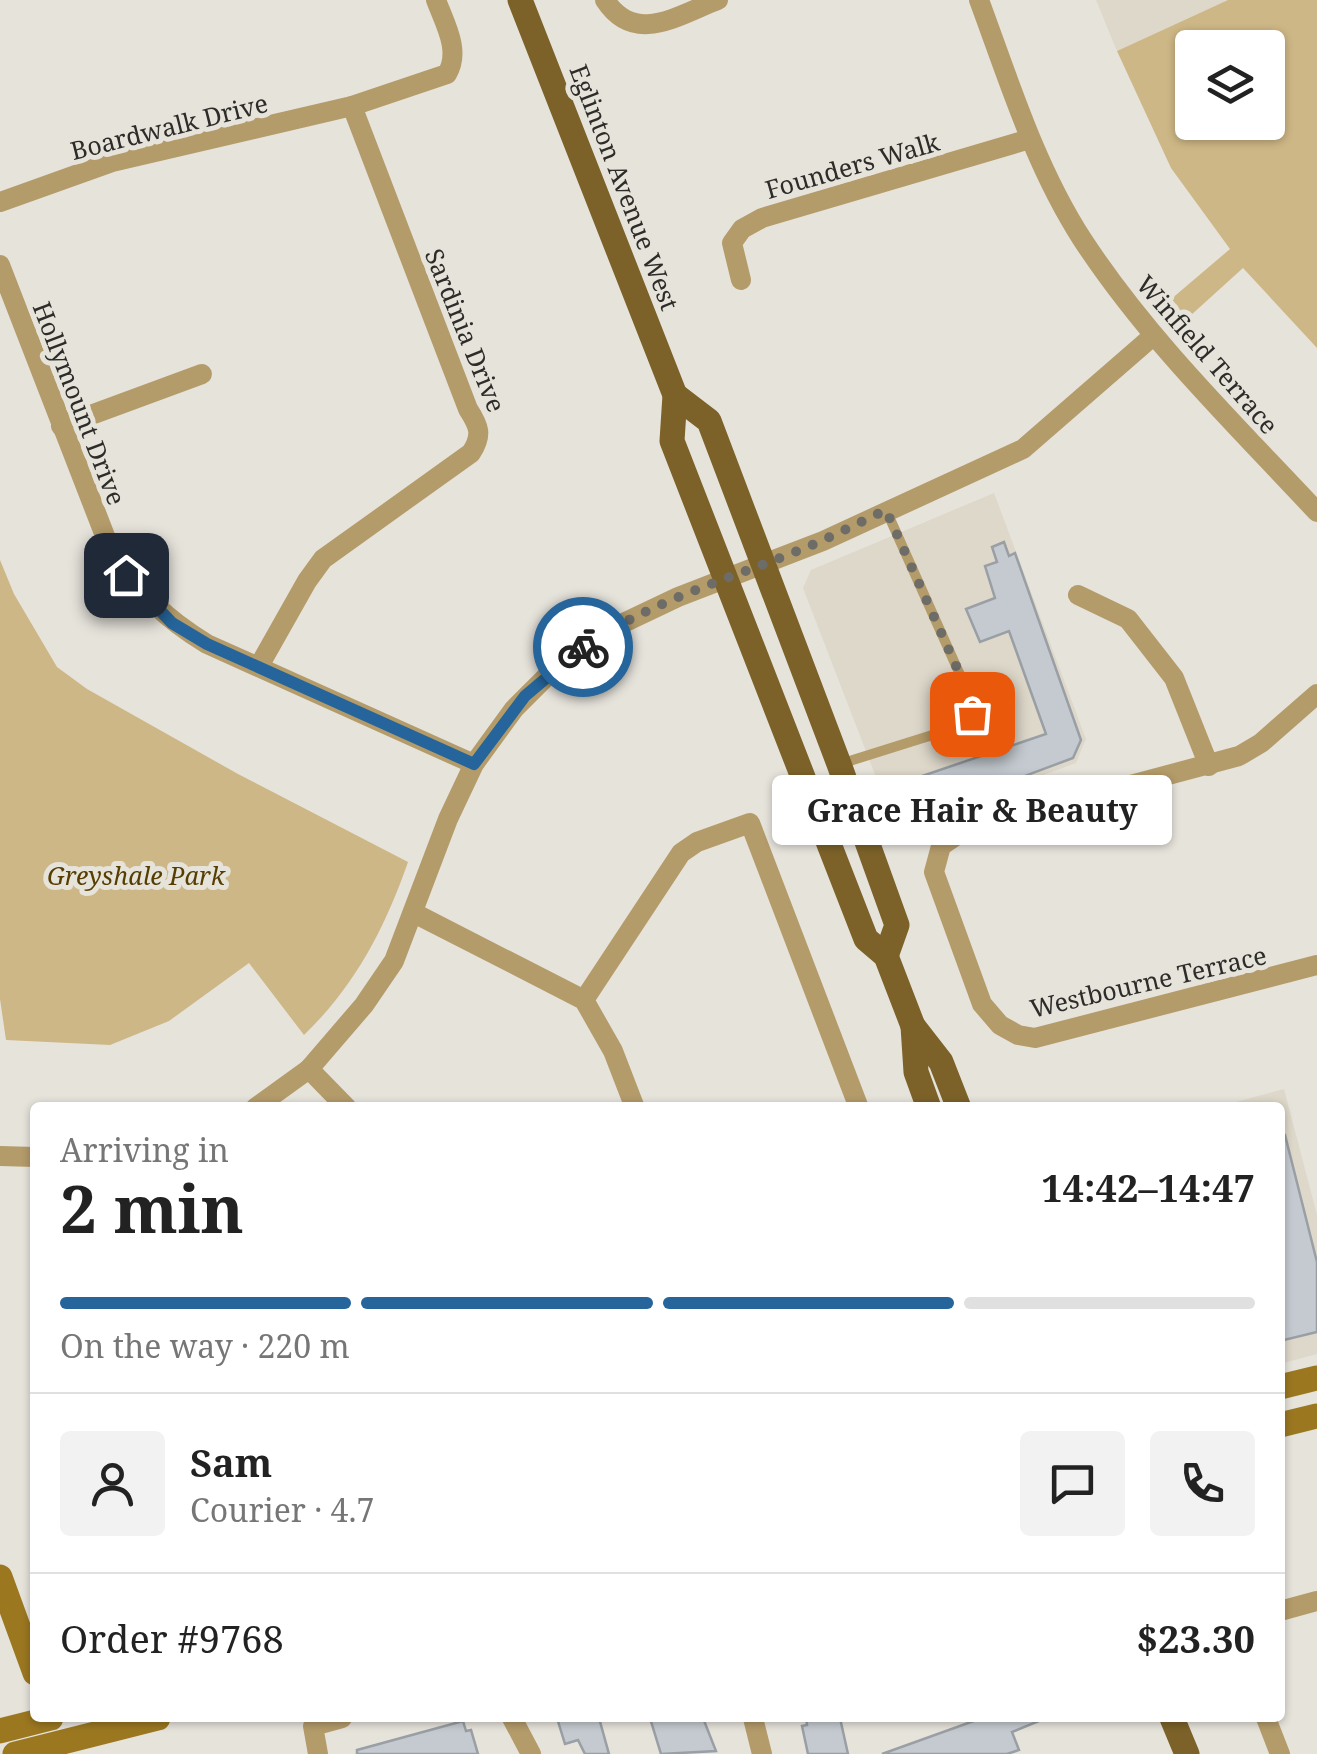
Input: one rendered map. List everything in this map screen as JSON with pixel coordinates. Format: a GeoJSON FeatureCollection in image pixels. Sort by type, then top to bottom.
{"type":"FeatureCollection","features":[{"type":"Feature","properties":{"kind":"main road","name":"Eglinton Avenue West"},"geometry":{"type":"LineString","coordinates":[[520,0],[675,395],[672,441],[866,938],[886,956],[913,1026],[941,1062],[957,1102]]}},
{"type":"Feature","properties":{"kind":"main road","name":"Eglinton Avenue West"},"geometry":{"type":"LineString","coordinates":[[675,395],[709,421],[764,564],[896,926],[886,956]]}},
{"type":"Feature","properties":{"kind":"main road","name":"Eglinton Avenue West"},"geometry":{"type":"LineString","coordinates":[[913,1026],[916,1072],[927,1102]]}},
{"type":"Feature","properties":{"kind":"main road"},"geometry":{"type":"LineString","coordinates":[[1174,1722],[1187,1754]]}},
{"type":"Feature","properties":{"kind":"street","name":"Boardwalk Drive"},"geometry":{"type":"LineString","coordinates":[[0,202],[112,162],[352,106],[447,74],[453,64],[452,45],[436,0]]}},
{"type":"Feature","properties":{"kind":"street"},"geometry":{"type":"LineString","coordinates":[[605,0],[625,22],[651,26],[718,0]]}},
{"type":"Feature","properties":{"kind":"street","name":"Winfield Terrace"},"geometry":{"type":"LineString","coordinates":[[979,0],[1030,139],[1080,236],[1132,312],[1317,512]]}},
{"type":"Feature","properties":{"kind":"street","name":"Sardinia Drive"},"geometry":{"type":"LineString","coordinates":[[259,666],[323,559],[471,453],[478,442],[480,429],[468,409],[352,106]]}},
{"type":"Feature","properties":{"kind":"street","name":"Founders Walk"},"geometry":{"type":"LineString","coordinates":[[741,280],[732,243],[742,229],[762,218],[1030,139]]}},
{"type":"Feature","properties":{"kind":"street","name":"Hollymount Drive"},"geometry":{"type":"LineString","coordinates":[[0,265],[112,554],[133,584],[172,623],[207,644],[474,764]]}},
{"type":"Feature","properties":{"kind":"street"},"geometry":{"type":"LineString","coordinates":[[263,1102],[308,1068],[364,1005],[394,961],[448,819],[474,764],[525,696],[576,652],[617,626],[1023,449],[1153,336]]}},
{"type":"Feature","properties":{"kind":"street"},"geometry":{"type":"LineString","coordinates":[[61,426],[202,374]]}},
{"type":"Feature","properties":{"kind":"street"},"geometry":{"type":"LineString","coordinates":[[1078,595],[1128,619],[1174,678],[1210,766]]}},
{"type":"Feature","properties":{"kind":"street","name":"Westbourne Terrace"},"geometry":{"type":"LineString","coordinates":[[1317,694],[1261,743],[1238,756],[966,829],[947,840],[938,852],[934,872],[982,1004],[1000,1025],[1018,1036],[1035,1038],[1317,965]]}},
{"type":"Feature","properties":{"kind":"street"},"geometry":{"type":"LineString","coordinates":[[584,1000],[681,854],[697,842],[750,824],[856,1102]]}},
{"type":"Feature","properties":{"kind":"street"},"geometry":{"type":"LineString","coordinates":[[414,913],[584,1000],[614,1050],[633,1102]]}},
{"type":"Feature","properties":{"kind":"street"},"geometry":{"type":"LineString","coordinates":[[308,1068],[342,1102]]}},
{"type":"Feature","properties":{"kind":"street"},"geometry":{"type":"LineString","coordinates":[[0,1156],[30,1157]]}},
{"type":"Feature","properties":{"kind":"street"},"geometry":{"type":"LineString","coordinates":[[1285,1386],[1317,1378]]}},
{"type":"Feature","properties":{"kind":"street"},"geometry":{"type":"LineString","coordinates":[[1285,1425],[1317,1416]]}},
{"type":"Feature","properties":{"kind":"street"},"geometry":{"type":"LineString","coordinates":[[0,1577],[30,1659]]}},
{"type":"Feature","properties":{"kind":"street"},"geometry":{"type":"LineString","coordinates":[[1285,1610],[1317,1600]]}},
{"type":"Feature","properties":{"kind":"street"},"geometry":{"type":"LineString","coordinates":[[0,1730],[34,1722]]}},
{"type":"Feature","properties":{"kind":"street"},"geometry":{"type":"LineString","coordinates":[[53,1722],[63,1748]]}},
{"type":"Feature","properties":{"kind":"street"},"geometry":{"type":"LineString","coordinates":[[15,1754],[63,1748],[145,1722]]}},
{"type":"Feature","properties":{"kind":"street"},"geometry":{"type":"LineString","coordinates":[[318,1754],[313,1726],[328,1722]]}},
{"type":"Feature","properties":{"kind":"street"},"geometry":{"type":"LineString","coordinates":[[514,1722],[531,1754]]}},
{"type":"Feature","properties":{"kind":"street"},"geometry":{"type":"LineString","coordinates":[[754,1722],[762,1754]]}},
{"type":"Feature","properties":{"kind":"street"},"geometry":{"type":"LineString","coordinates":[[1268,1722],[1280,1754]]}},
{"type":"Feature","properties":{"kind":"lane"},"geometry":{"type":"LineString","coordinates":[[839,764],[961,726],[972,714],[970,697],[886,510]]}},
{"type":"Feature","properties":{"kind":"shaded area"},"geometry":{"type":"Polygon","coordinates":[[[1096,0],[1228,0],[1117,51],[1096,0]]]}},
{"type":"Feature","properties":{"kind":"shaded area"},"geometry":{"type":"Polygon","coordinates":[[[994,493],[1086,739],[1076,763],[896,829],[803,588],[811,570],[994,493]]]}},
{"type":"Feature","properties":{"kind":"shaded area"},"geometry":{"type":"Polygon","coordinates":[[[1284,1089],[1317,1215],[1317,1354],[1285,1363],[1285,1102],[1236,1102],[1284,1089]]]}},
{"type":"Feature","properties":{"kind":"green space"},"geometry":{"type":"Polygon","coordinates":[[[1228,0],[1317,0],[1317,348],[1243,268],[1179,326],[1163,306],[1230,249],[1171,168],[1117,51],[1228,0]]]}},
{"type":"Feature","properties":{"kind":"green space","name":"Greyshale Park"},"geometry":{"type":"Polygon","coordinates":[[[0,560],[14,594],[57,667],[87,689],[238,774],[408,862],[366,955],[339,997],[304,1035],[249,963],[169,1021],[110,1045],[6,1040],[0,999],[0,560]]]}},
{"type":"Feature","properties":{"kind":"building"},"geometry":{"type":"Polygon","coordinates":[[[1004,542],[1009,556],[1015,553],[1081,740],[1073,758],[931,811],[927,801],[918,804],[912,789],[925,784],[922,776],[1046,734],[1009,631],[980,642],[966,609],[995,598],[985,566],[997,562],[992,547],[1004,542]]]}},
{"type":"Feature","properties":{"kind":"building"},"geometry":{"type":"Polygon","coordinates":[[[1285,1135],[1317,1262],[1317,1332],[1285,1340],[1285,1135]]]}},
{"type":"Feature","properties":{"kind":"building"},"geometry":{"type":"Polygon","coordinates":[[[463,1722],[466,1731],[471,1730],[478,1754],[357,1754],[357,1750],[463,1722]]]}},
{"type":"Feature","properties":{"kind":"building"},"geometry":{"type":"Polygon","coordinates":[[[558,1722],[600,1722],[609,1754],[585,1754],[578,1740],[565,1744],[558,1722]]]}},
{"type":"Feature","properties":{"kind":"building"},"geometry":{"type":"Polygon","coordinates":[[[651,1722],[705,1722],[716,1751],[661,1754],[651,1722]]]}},
{"type":"Feature","properties":{"kind":"building"},"geometry":{"type":"Polygon","coordinates":[[[807,1722],[841,1722],[848,1754],[808,1754],[802,1726],[807,1722]]]}},
{"type":"Feature","properties":{"kind":"building"},"geometry":{"type":"Polygon","coordinates":[[[971,1722],[1036,1722],[1012,1732],[1019,1750],[1007,1754],[882,1754],[971,1722]]]}},
{"type":"Feature","properties":{"kind":"way so far"},"geometry":{"type":"LineString","coordinates":[[583,647],[678,597],[822,541],[886,510],[970,697],[972,714]]}},
{"type":"Feature","properties":{"kind":"place","name":"Grace Hair & Beauty"},"geometry":{"type":"Point","coordinates":[972,714]}},
{"type":"Feature","properties":{"kind":"route"},"geometry":{"type":"LineString","coordinates":[[126,575],[172,623],[207,644],[474,764],[525,696],[583,647]]}}]}
